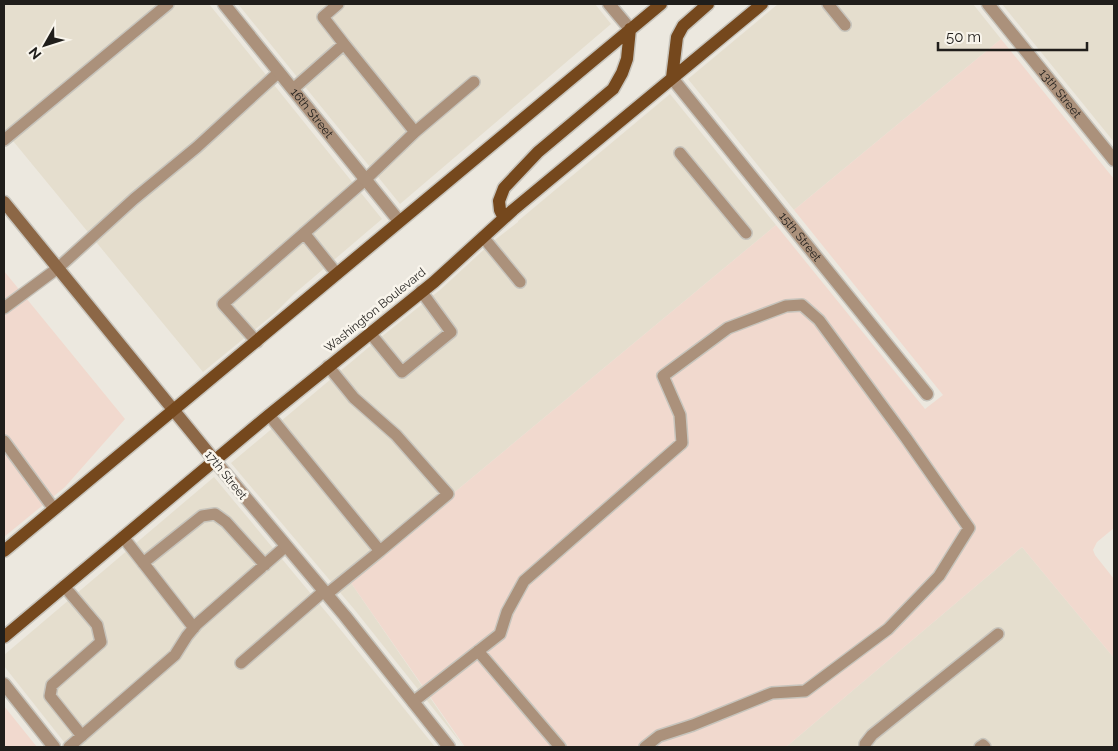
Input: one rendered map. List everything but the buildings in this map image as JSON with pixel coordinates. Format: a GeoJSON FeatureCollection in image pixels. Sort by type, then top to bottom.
{"type":"FeatureCollection","features":[{"type":"Feature","properties":{"kind":"main road"},"geometry":{"type":"LineString","coordinates":[[4,551],[661,4]]}},
{"type":"Feature","properties":{"kind":"main road"},"geometry":{"type":"LineString","coordinates":[[672,78],[677,37],[683,26],[708,4]]}},
{"type":"Feature","properties":{"kind":"main road","name":"Washington Boulevard"},"geometry":{"type":"LineString","coordinates":[[4,637],[268,415],[421,291],[504,218],[762,4]]}},
{"type":"Feature","properties":{"kind":"main road"},"geometry":{"type":"LineString","coordinates":[[504,218],[500,210],[499,201],[504,188],[538,152],[613,89],[622,74],[627,59],[630,29]]}},
{"type":"Feature","properties":{"kind":"main road","name":"17th Street"},"geometry":{"type":"LineString","coordinates":[[4,202],[215,461]]}},
{"type":"Feature","properties":{"kind":"street","name":"16th Street"},"geometry":{"type":"LineString","coordinates":[[224,4],[399,221]]}},
{"type":"Feature","properties":{"kind":"street"},"geometry":{"type":"LineString","coordinates":[[610,4],[630,29]]}},
{"type":"Feature","properties":{"kind":"street","name":"13th Street"},"geometry":{"type":"LineString","coordinates":[[988,4],[1114,160]]}},
{"type":"Feature","properties":{"kind":"street","name":"15th Street"},"geometry":{"type":"LineString","coordinates":[[672,78],[927,394]]}},
{"type":"Feature","properties":{"kind":"street","name":"17th Street"},"geometry":{"type":"LineString","coordinates":[[215,461],[325,593],[449,747]]}},
{"type":"Feature","properties":{"kind":"street"},"geometry":{"type":"LineString","coordinates":[[4,684],[54,747]]}},
{"type":"Feature","properties":{"kind":"lane"},"geometry":{"type":"LineString","coordinates":[[4,140],[168,4]]}},
{"type":"Feature","properties":{"kind":"lane"},"geometry":{"type":"LineString","coordinates":[[338,4],[323,17],[415,132]]}},
{"type":"Feature","properties":{"kind":"lane"},"geometry":{"type":"LineString","coordinates":[[828,4],[846,24]]}},
{"type":"Feature","properties":{"kind":"lane"},"geometry":{"type":"LineString","coordinates":[[293,89],[344,44]]}},
{"type":"Feature","properties":{"kind":"lane"},"geometry":{"type":"LineString","coordinates":[[4,308],[58,268],[134,199],[197,147],[279,72]]}},
{"type":"Feature","properties":{"kind":"lane"},"geometry":{"type":"LineString","coordinates":[[257,342],[223,304],[365,180],[415,132],[474,82]]}},
{"type":"Feature","properties":{"kind":"lane"},"geometry":{"type":"LineString","coordinates":[[680,153],[746,233]]}},
{"type":"Feature","properties":{"kind":"lane"},"geometry":{"type":"LineString","coordinates":[[304,234],[337,274]]}},
{"type":"Feature","properties":{"kind":"lane"},"geometry":{"type":"LineString","coordinates":[[483,237],[520,282]]}},
{"type":"Feature","properties":{"kind":"lane"},"geometry":{"type":"LineString","coordinates":[[370,332],[402,372],[451,332],[421,291]]}},
{"type":"Feature","properties":{"kind":"lane"},"geometry":{"type":"LineString","coordinates":[[413,702],[500,634],[507,612],[524,581],[682,443],[680,415],[663,376],[728,328],[786,306],[802,305],[819,320],[906,438],[969,528],[939,576],[888,629],[805,691],[772,693],[707,720],[659,736],[645,747]]}},
{"type":"Feature","properties":{"kind":"lane"},"geometry":{"type":"LineString","coordinates":[[241,663],[448,494],[396,435],[354,398],[328,366]]}},
{"type":"Feature","properties":{"kind":"lane"},"geometry":{"type":"LineString","coordinates":[[268,415],[380,551]]}},
{"type":"Feature","properties":{"kind":"lane"},"geometry":{"type":"LineString","coordinates":[[4,441],[54,509]]}},
{"type":"Feature","properties":{"kind":"lane"},"geometry":{"type":"LineString","coordinates":[[143,563],[202,516],[215,514],[226,522],[264,565]]}},
{"type":"Feature","properties":{"kind":"lane"},"geometry":{"type":"LineString","coordinates":[[123,537],[194,628]]}},
{"type":"Feature","properties":{"kind":"lane"},"geometry":{"type":"LineString","coordinates":[[69,747],[175,655],[194,628],[286,546]]}},
{"type":"Feature","properties":{"kind":"lane"},"geometry":{"type":"LineString","coordinates":[[64,586],[97,625],[101,642],[52,685],[50,696],[82,736]]}},
{"type":"Feature","properties":{"kind":"lane"},"geometry":{"type":"LineString","coordinates":[[865,747],[865,744],[872,735],[998,634]]}},
{"type":"Feature","properties":{"kind":"lane"},"geometry":{"type":"LineString","coordinates":[[478,651],[560,747]]}},
{"type":"Feature","properties":{"kind":"lane"},"geometry":{"type":"LineString","coordinates":[[980,747],[983,745],[985,747]]}},
{"type":"Feature","properties":{"kind":"shaded area"},"geometry":{"type":"Polygon","coordinates":[[[4,4],[209,4],[382,219],[294,294],[275,313],[203,372],[4,130],[4,4]]]}},
{"type":"Feature","properties":{"kind":"shaded area"},"geometry":{"type":"Polygon","coordinates":[[[238,4],[595,4],[611,24],[400,204],[238,4]]]}},
{"type":"Feature","properties":{"kind":"shaded area"},"geometry":{"type":"Polygon","coordinates":[[[778,4],[973,4],[1001,39],[794,210],[688,79],[778,4]]]}},
{"type":"Feature","properties":{"kind":"shaded area"},"geometry":{"type":"Polygon","coordinates":[[[1002,4],[1114,4],[1114,142],[1002,4]]]}},
{"type":"Feature","properties":{"kind":"shaded area"},"geometry":{"type":"Polygon","coordinates":[[[1001,39],[1114,179],[1114,528],[1097,542],[1093,550],[1114,579],[1114,658],[1022,547],[786,747],[465,747],[349,580],[776,225],[925,409],[943,395],[794,210],[1001,39]]]}},
{"type":"Feature","properties":{"kind":"shaded area"},"geometry":{"type":"Polygon","coordinates":[[[670,94],[776,225],[349,580],[464,747],[354,609],[231,463],[440,290],[491,243],[670,94]]]}},
{"type":"Feature","properties":{"kind":"shaded area"},"geometry":{"type":"Polygon","coordinates":[[[4,271],[125,419],[65,487],[4,537],[4,271]]]}},
{"type":"Feature","properties":{"kind":"shaded area"},"geometry":{"type":"Polygon","coordinates":[[[214,477],[435,747],[68,747],[4,666],[4,655],[214,477]]]}},
{"type":"Feature","properties":{"kind":"shaded area"},"geometry":{"type":"Polygon","coordinates":[[[1022,547],[1114,658],[1114,747],[786,747],[1022,547]]]}},
{"type":"Feature","properties":{"kind":"shaded area"},"geometry":{"type":"Polygon","coordinates":[[[4,706],[37,747],[4,747],[4,706]]]}}]}
